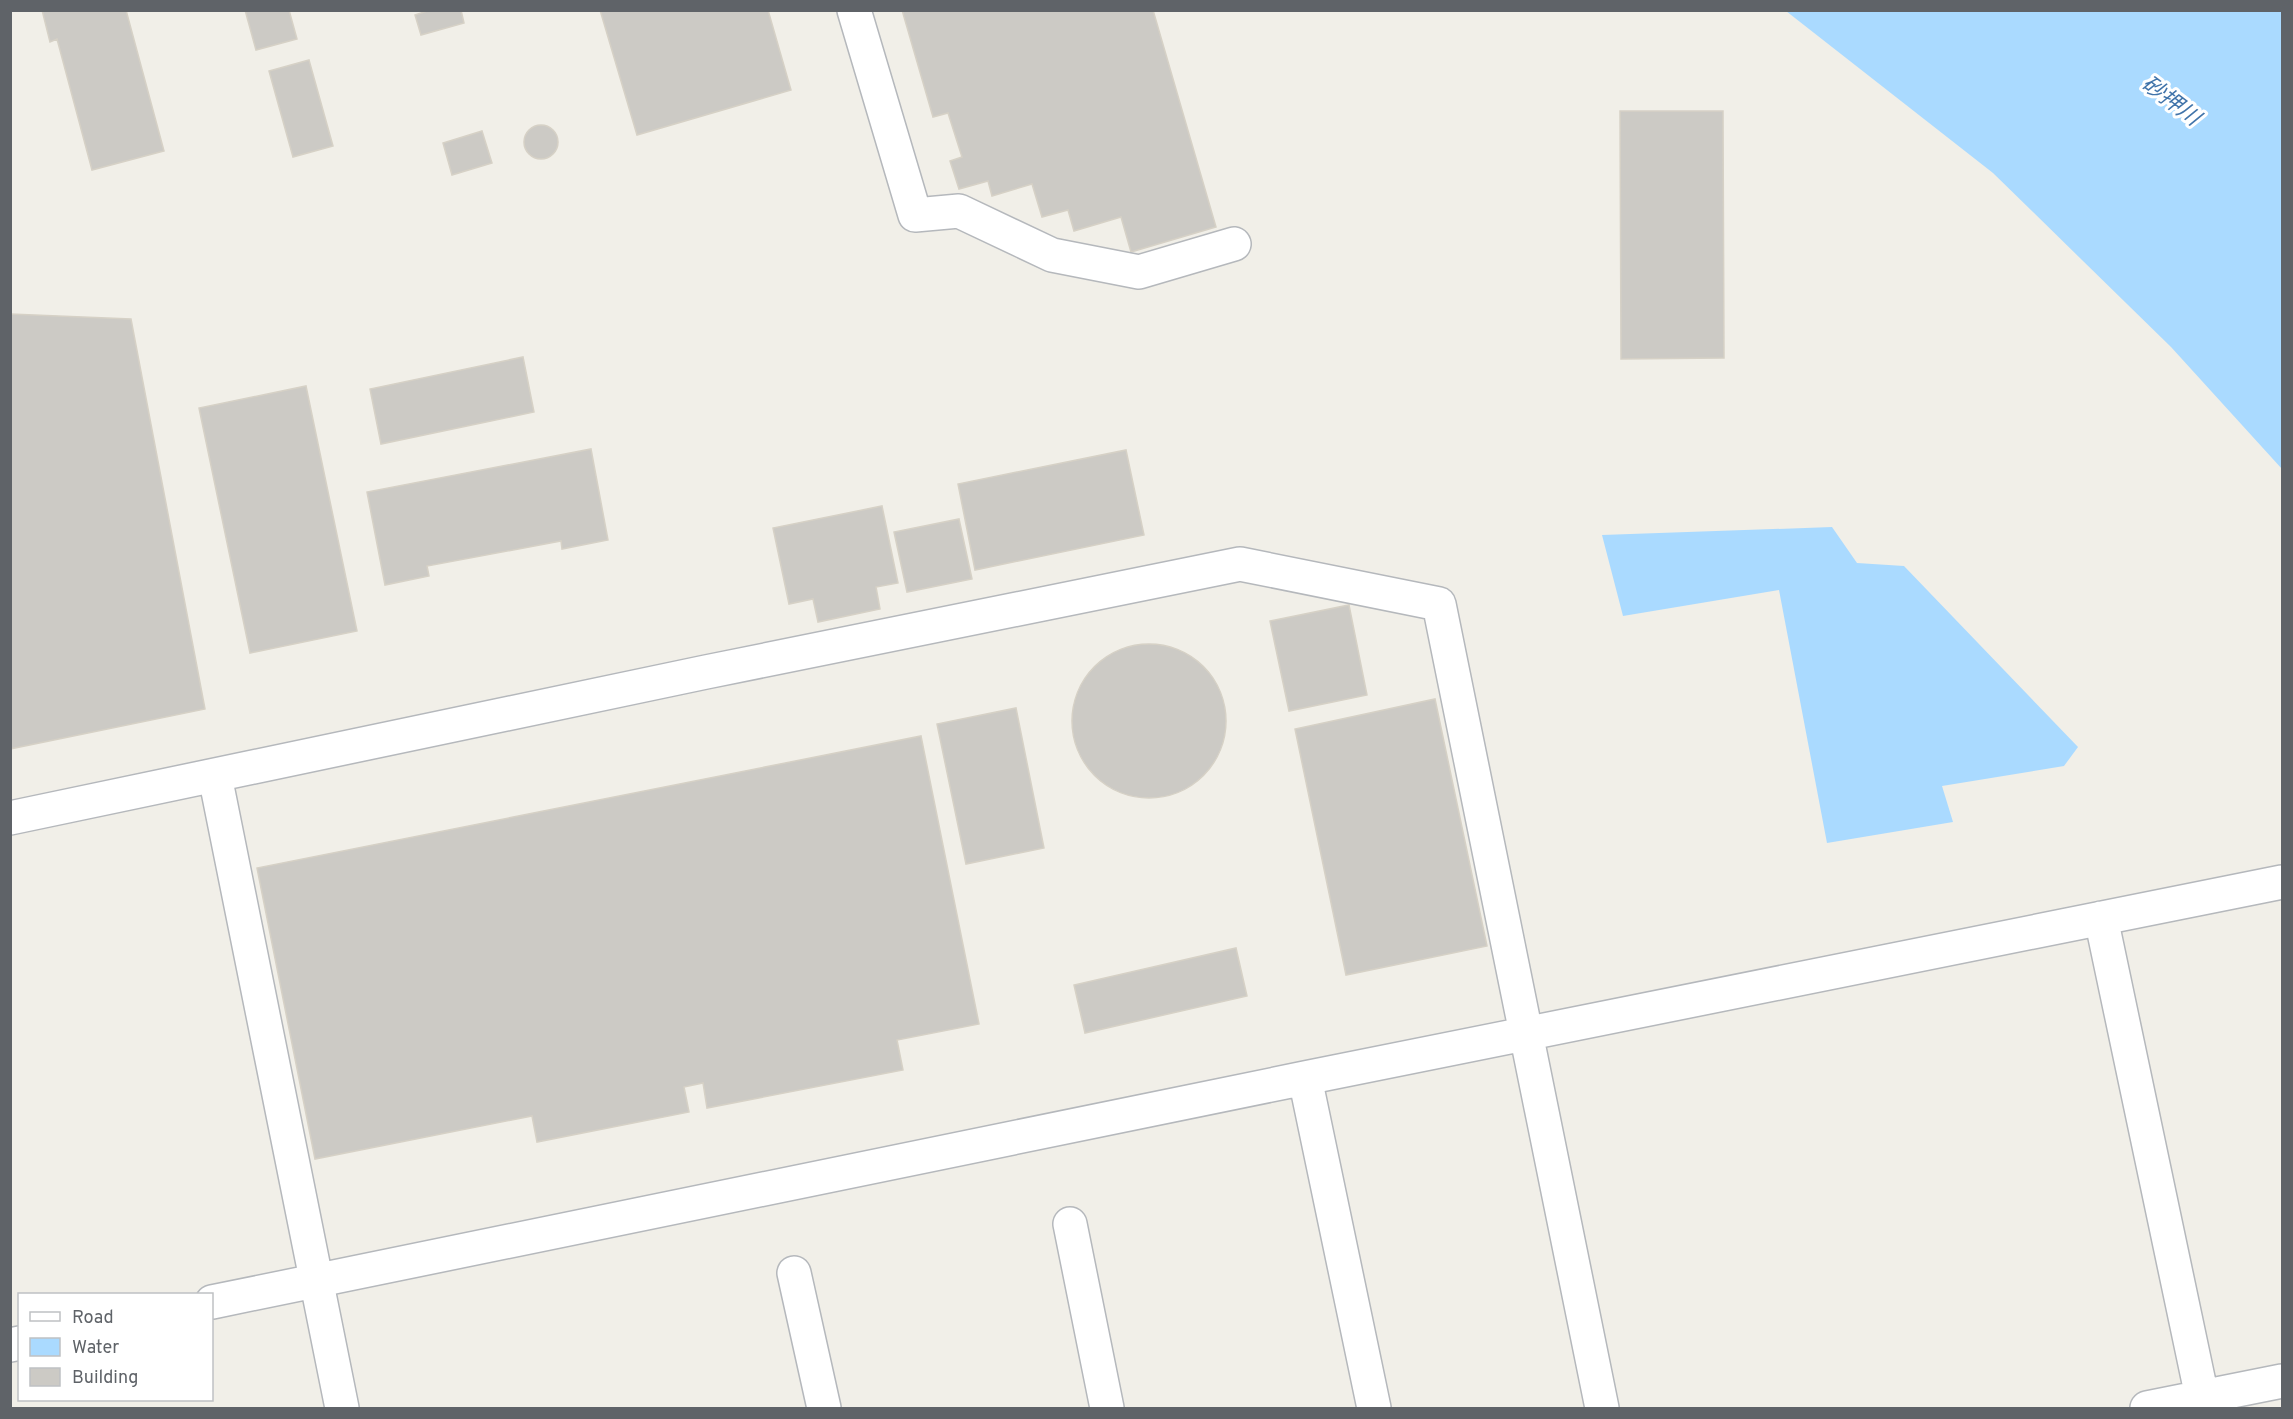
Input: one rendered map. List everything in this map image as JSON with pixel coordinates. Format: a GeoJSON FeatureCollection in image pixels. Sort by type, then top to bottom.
{"type":"FeatureCollection","features":[{"type":"Feature","properties":{"kind":"street"},"geometry":{"type":"LineString","coordinates":[[854,10],[915,215],[959,211],[1052,255],[1139,272],[1234,244]]}},
{"type":"Feature","properties":{"kind":"street"},"geometry":{"type":"LineString","coordinates":[[10,818],[705,672],[1240,564],[1439,604],[1602,1408]]}},
{"type":"Feature","properties":{"kind":"street"},"geometry":{"type":"LineString","coordinates":[[215,776],[342,1408]]}},
{"type":"Feature","properties":{"kind":"street"},"geometry":{"type":"LineString","coordinates":[[213,1302],[1305,1078],[2283,882]]}},
{"type":"Feature","properties":{"kind":"street"},"geometry":{"type":"LineString","coordinates":[[2101,918],[2202,1397]]}},
{"type":"Feature","properties":{"kind":"street"},"geometry":{"type":"LineString","coordinates":[[1305,1078],[1374,1408]]}},
{"type":"Feature","properties":{"kind":"street"},"geometry":{"type":"LineString","coordinates":[[1070,1224],[1107,1408]]}},
{"type":"Feature","properties":{"kind":"street"},"geometry":{"type":"LineString","coordinates":[[794,1273],[824,1408]]}},
{"type":"Feature","properties":{"kind":"street"},"geometry":{"type":"LineString","coordinates":[[2147,1408],[2283,1381]]}},
{"type":"Feature","properties":{"kind":"water","name":"砂押川"},"geometry":{"type":"Polygon","coordinates":[[[1786,11],[2282,11],[2282,469],[2171,347],[1993,173],[1786,11]]]}},
{"type":"Feature","properties":{"kind":"water"},"geometry":{"type":"Polygon","coordinates":[[[1832,527],[1857,563],[1904,566],[2078,747],[2064,766],[1942,786],[1953,822],[1827,843],[1779,590],[1623,616],[1602,535],[1832,527]]]}},
{"type":"Feature","properties":{"kind":"building"},"geometry":{"type":"Polygon","coordinates":[[[42,10],[126,10],[164,151],[92,170],[57,39],[50,42],[42,10]]]}},
{"type":"Feature","properties":{"kind":"building"},"geometry":{"type":"Polygon","coordinates":[[[245,10],[289,10],[297,39],[256,50],[245,10]]]}},
{"type":"Feature","properties":{"kind":"building"},"geometry":{"type":"Polygon","coordinates":[[[430,10],[461,10],[464,23],[421,35],[415,15],[430,10]]]}},
{"type":"Feature","properties":{"kind":"building"},"geometry":{"type":"Polygon","coordinates":[[[600,10],[768,10],[791,90],[637,135],[600,10]]]}},
{"type":"Feature","properties":{"kind":"building"},"geometry":{"type":"Polygon","coordinates":[[[902,10],[1153,10],[1216,227],[1131,252],[1121,217],[1074,231],[1068,210],[1042,217],[1032,184],[992,196],[988,181],[959,189],[950,161],[962,157],[948,113],[933,117],[902,10]]]}},
{"type":"Feature","properties":{"kind":"building"},"geometry":{"type":"Polygon","coordinates":[[[309,60],[333,146],[293,157],[269,71],[309,60]]]}},
{"type":"Feature","properties":{"kind":"building"},"geometry":{"type":"Polygon","coordinates":[[[1620,111],[1723,111],[1724,358],[1621,359],[1620,111]]]}},
{"type":"Feature","properties":{"kind":"building"},"geometry":{"type":"Polygon","coordinates":[[[541,125],[553,130],[558,142],[553,154],[541,159],[529,154],[524,142],[529,130],[541,125]]]}},
{"type":"Feature","properties":{"kind":"building"},"geometry":{"type":"Polygon","coordinates":[[[482,131],[492,163],[452,175],[443,143],[482,131]]]}},
{"type":"Feature","properties":{"kind":"building"},"geometry":{"type":"Polygon","coordinates":[[[10,314],[131,319],[205,709],[10,749],[10,314]]]}},
{"type":"Feature","properties":{"kind":"building"},"geometry":{"type":"Polygon","coordinates":[[[523,357],[534,412],[381,444],[370,389],[523,357]]]}},
{"type":"Feature","properties":{"kind":"building"},"geometry":{"type":"Polygon","coordinates":[[[306,386],[357,631],[250,653],[199,408],[306,386]]]}},
{"type":"Feature","properties":{"kind":"building"},"geometry":{"type":"Polygon","coordinates":[[[591,449],[608,540],[562,549],[561,541],[427,566],[429,576],[385,585],[367,492],[591,449]]]}},
{"type":"Feature","properties":{"kind":"building"},"geometry":{"type":"Polygon","coordinates":[[[1126,450],[1144,535],[975,570],[958,484],[1126,450]]]}},
{"type":"Feature","properties":{"kind":"building"},"geometry":{"type":"Polygon","coordinates":[[[882,506],[898,583],[876,587],[880,609],[818,622],[813,599],[789,604],[773,528],[882,506]]]}},
{"type":"Feature","properties":{"kind":"building"},"geometry":{"type":"Polygon","coordinates":[[[959,519],[972,579],[907,592],[894,532],[959,519]]]}},
{"type":"Feature","properties":{"kind":"building"},"geometry":{"type":"Polygon","coordinates":[[[1349,605],[1367,695],[1289,711],[1270,621],[1349,605]]]}},
{"type":"Feature","properties":{"kind":"building"},"geometry":{"type":"Polygon","coordinates":[[[1149,644],[1164,645],[1178,650],[1192,657],[1203,667],[1213,678],[1220,692],[1225,706],[1225,736],[1220,750],[1213,764],[1203,775],[1192,785],[1178,792],[1164,797],[1149,798],[1134,797],[1120,792],[1106,785],[1095,775],[1085,764],[1078,750],[1073,736],[1072,721],[1073,706],[1078,692],[1085,678],[1095,667],[1106,657],[1120,650],[1134,645],[1149,644]]]}},
{"type":"Feature","properties":{"kind":"building"},"geometry":{"type":"Polygon","coordinates":[[[1435,699],[1487,946],[1346,975],[1295,729],[1435,699]]]}},
{"type":"Feature","properties":{"kind":"building"},"geometry":{"type":"Polygon","coordinates":[[[1016,708],[1044,848],[966,864],[937,724],[1016,708]]]}},
{"type":"Feature","properties":{"kind":"building"},"geometry":{"type":"Polygon","coordinates":[[[921,736],[979,1024],[897,1040],[903,1070],[707,1108],[703,1083],[684,1087],[689,1112],[537,1142],[532,1116],[315,1159],[257,868],[921,736]]]}},
{"type":"Feature","properties":{"kind":"building"},"geometry":{"type":"Polygon","coordinates":[[[1236,948],[1247,996],[1085,1033],[1074,985],[1236,948]]]}}]}
